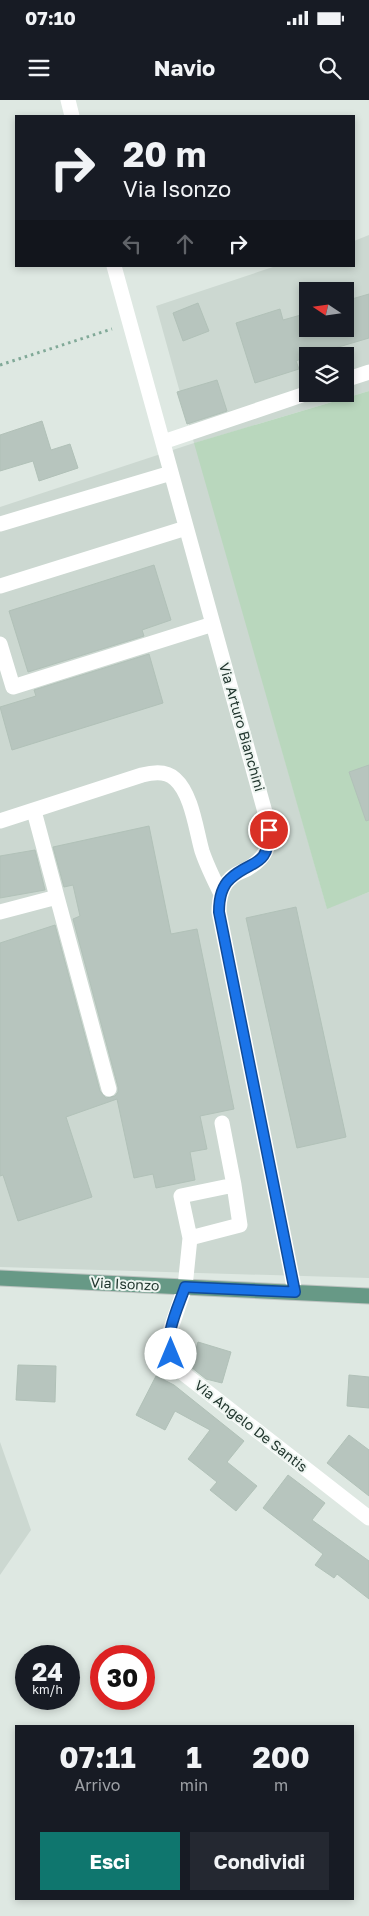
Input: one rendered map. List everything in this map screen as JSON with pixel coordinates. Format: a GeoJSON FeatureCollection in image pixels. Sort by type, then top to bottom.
{"type":"FeatureCollection","features":[{"type":"Feature","properties":{"kind":"main road","name":"Via Isonzo"},"geometry":{"type":"LineString","coordinates":[[0,1278],[369,1296]]}},
{"type":"Feature","properties":{"kind":"street"},"geometry":{"type":"LineString","coordinates":[[68,100],[72,115]]}},
{"type":"Feature","properties":{"kind":"street","name":"Via Arturo Bianchini"},"geometry":{"type":"LineString","coordinates":[[114,267],[269,830],[268,846],[261,859],[229,879],[221,894]]}},
{"type":"Feature","properties":{"kind":"street"},"geometry":{"type":"LineString","coordinates":[[354,377],[369,372]]}},
{"type":"Feature","properties":{"kind":"street"},"geometry":{"type":"LineString","coordinates":[[163,442],[299,396]]}},
{"type":"Feature","properties":{"kind":"street"},"geometry":{"type":"LineString","coordinates":[[0,524],[171,473]]}},
{"type":"Feature","properties":{"kind":"street"},"geometry":{"type":"LineString","coordinates":[[0,586],[186,528]]}},
{"type":"Feature","properties":{"kind":"street"},"geometry":{"type":"LineString","coordinates":[[0,644],[13,687],[213,624]]}},
{"type":"Feature","properties":{"kind":"street"},"geometry":{"type":"LineString","coordinates":[[0,821],[152,773],[169,775],[175,778],[183,789],[204,857],[221,894],[219,912],[221,924],[295,1292]]}},
{"type":"Feature","properties":{"kind":"street"},"geometry":{"type":"LineString","coordinates":[[34,811],[109,1090]]}},
{"type":"Feature","properties":{"kind":"street"},"geometry":{"type":"LineString","coordinates":[[0,912],[57,897]]}},
{"type":"Feature","properties":{"kind":"street"},"geometry":{"type":"LineString","coordinates":[[190,1238],[240,1225],[222,1123]]}},
{"type":"Feature","properties":{"kind":"street","name":"Via Angelo De Santis"},"geometry":{"type":"LineString","coordinates":[[234,1185],[181,1196],[190,1238],[185,1287],[169,1339],[171,1354],[178,1369],[369,1518]]}},
{"type":"Feature","properties":{"kind":"path"},"geometry":{"type":"LineString","coordinates":[[0,365],[130,324]]}},
{"type":"Feature","properties":{"kind":"shaded area"},"geometry":{"type":"Polygon","coordinates":[[[369,235],[369,391],[354,395],[354,347],[299,347],[299,402],[332,402],[195,443],[327,908],[369,892],[369,1278],[0,1267],[0,507],[194,443],[156,306],[273,267],[355,267],[355,241],[369,235]]]}},
{"type":"Feature","properties":{"kind":"shaded area"},"geometry":{"type":"Polygon","coordinates":[[[0,1442],[31,1530],[0,1575],[0,1442]]]}},
{"type":"Feature","properties":{"kind":"green space"},"geometry":{"type":"Polygon","coordinates":[[[369,391],[369,892],[327,909],[194,443],[332,402],[354,402],[354,395],[369,391]]]}},
{"type":"Feature","properties":{"kind":"building"},"geometry":{"type":"Polygon","coordinates":[[[369,294],[369,338],[338,347],[299,347],[299,360],[296,361],[299,369],[255,383],[236,323],[280,309],[283,320],[299,316],[299,338],[354,338],[354,298],[369,294]]]}},
{"type":"Feature","properties":{"kind":"building"},"geometry":{"type":"Polygon","coordinates":[[[198,303],[209,331],[183,341],[173,313],[198,303]]]}},
{"type":"Feature","properties":{"kind":"building"},"geometry":{"type":"Polygon","coordinates":[[[217,380],[227,411],[187,424],[177,392],[217,380]]]}},
{"type":"Feature","properties":{"kind":"building"},"geometry":{"type":"Polygon","coordinates":[[[42,421],[51,450],[70,444],[78,468],[39,481],[33,461],[0,471],[0,435],[42,421]]]}},
{"type":"Feature","properties":{"kind":"building"},"geometry":{"type":"Polygon","coordinates":[[[154,565],[171,620],[142,630],[144,636],[28,672],[9,611],[154,565]]]}},
{"type":"Feature","properties":{"kind":"building"},"geometry":{"type":"Polygon","coordinates":[[[149,654],[163,703],[12,750],[0,707],[36,696],[34,690],[149,654]]]}},
{"type":"Feature","properties":{"kind":"building"},"geometry":{"type":"Polygon","coordinates":[[[369,765],[369,820],[366,821],[349,772],[369,765]]]}},
{"type":"Feature","properties":{"kind":"building"},"geometry":{"type":"Polygon","coordinates":[[[149,826],[171,934],[197,929],[234,1109],[200,1116],[207,1149],[190,1152],[195,1180],[156,1188],[153,1174],[134,1178],[117,1099],[66,1117],[92,1197],[18,1221],[3,1175],[0,1176],[0,943],[55,925],[100,1091],[106,1098],[115,1096],[118,1092],[118,1087],[73,919],[80,916],[73,885],[64,887],[53,847],[149,826]]]}},
{"type":"Feature","properties":{"kind":"building"},"geometry":{"type":"Polygon","coordinates":[[[35,850],[45,890],[0,898],[0,856],[35,850]]]}},
{"type":"Feature","properties":{"kind":"building"},"geometry":{"type":"Polygon","coordinates":[[[296,907],[346,1137],[297,1148],[246,918],[296,907]]]}},
{"type":"Feature","properties":{"kind":"building"},"geometry":{"type":"Polygon","coordinates":[[[198,1342],[231,1352],[222,1383],[206,1379],[191,1367],[198,1342]]]}},
{"type":"Feature","properties":{"kind":"building"},"geometry":{"type":"Polygon","coordinates":[[[18,1365],[56,1366],[55,1402],[16,1400],[18,1365]]]}},
{"type":"Feature","properties":{"kind":"building"},"geometry":{"type":"Polygon","coordinates":[[[349,1375],[369,1377],[369,1408],[347,1406],[349,1375]]]}},
{"type":"Feature","properties":{"kind":"building"},"geometry":{"type":"Polygon","coordinates":[[[156,1376],[174,1385],[244,1441],[227,1462],[257,1486],[236,1511],[210,1490],[217,1482],[188,1459],[210,1430],[175,1411],[165,1430],[136,1415],[156,1376]]]}},
{"type":"Feature","properties":{"kind":"building"},"geometry":{"type":"Polygon","coordinates":[[[349,1435],[369,1450],[369,1496],[327,1463],[349,1435]]]}},
{"type":"Feature","properties":{"kind":"building"},"geometry":{"type":"Polygon","coordinates":[[[288,1475],[325,1503],[312,1520],[369,1561],[369,1599],[337,1574],[334,1578],[315,1565],[323,1554],[263,1508],[288,1475]]]}},
{"type":"Feature","properties":{"kind":"route"},"geometry":{"type":"LineString","coordinates":[[171,1354],[169,1347],[170,1331],[185,1287],[295,1292],[219,912],[219,902],[224,886],[229,879],[261,859],[268,846],[269,830]]}}]}
